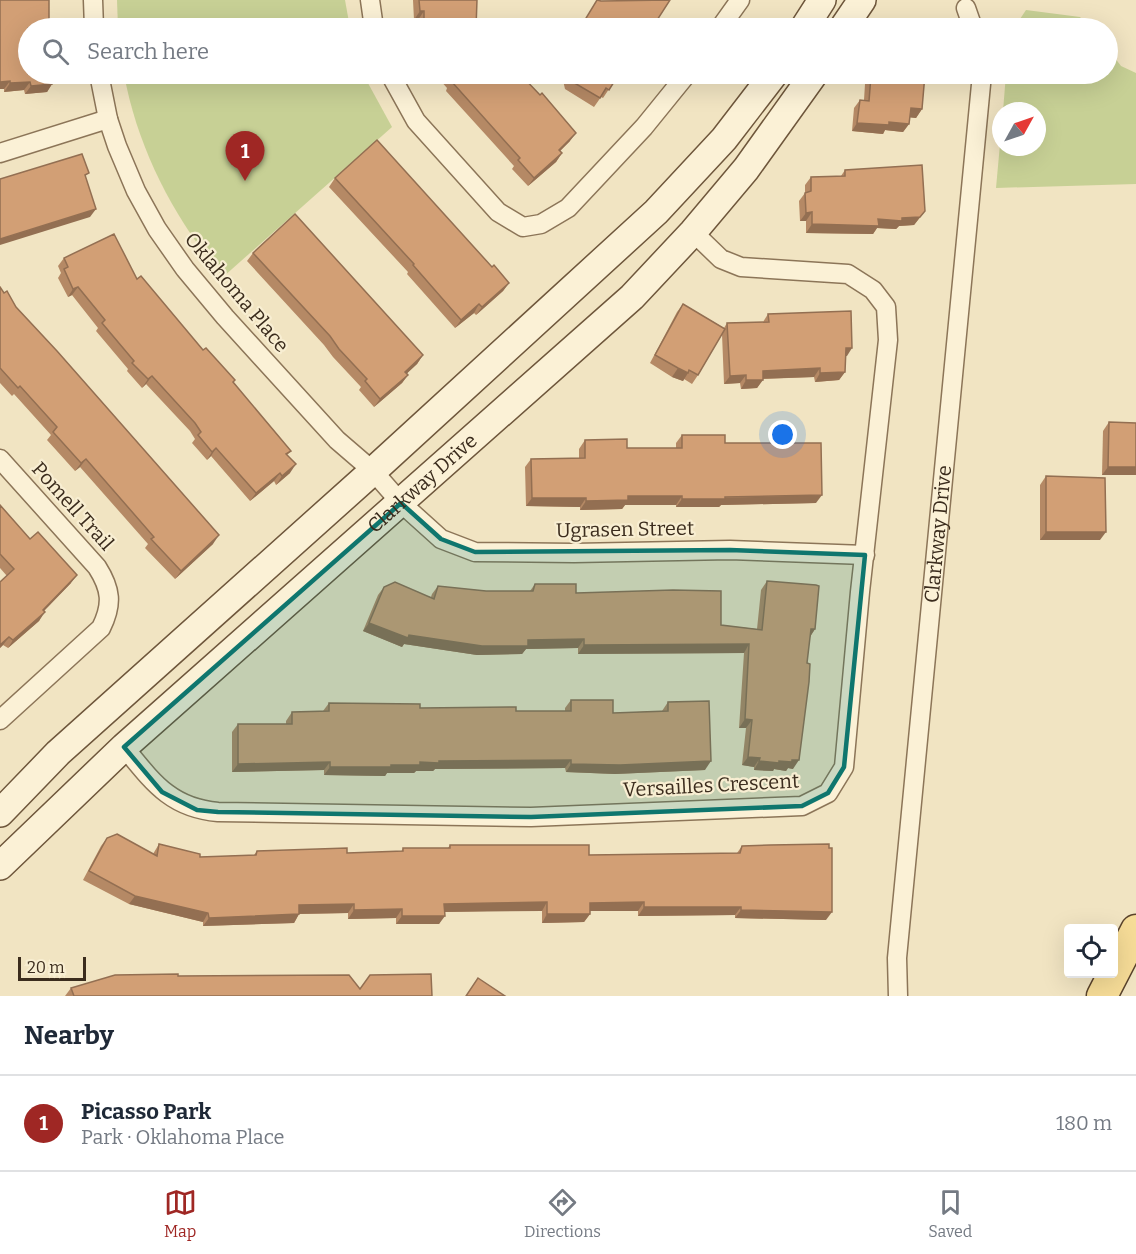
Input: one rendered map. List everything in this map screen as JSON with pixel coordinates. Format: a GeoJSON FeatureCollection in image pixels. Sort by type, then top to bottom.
{"type":"FeatureCollection","features":[{"type":"Feature","properties":{"kind":"main road"},"geometry":{"type":"LineString","coordinates":[[1102,996],[1136,930]]}},
{"type":"Feature","properties":{"kind":"street"},"geometry":{"type":"LineString","coordinates":[[93,0],[94,18]]}},
{"type":"Feature","properties":{"kind":"street"},"geometry":{"type":"LineString","coordinates":[[370,0],[373,18]]}},
{"type":"Feature","properties":{"kind":"street"},"geometry":{"type":"LineString","coordinates":[[727,18],[740,0]]}},
{"type":"Feature","properties":{"kind":"street"},"geometry":{"type":"LineString","coordinates":[[810,18],[822,0]]}},
{"type":"Feature","properties":{"kind":"street"},"geometry":{"type":"LineString","coordinates":[[850,18],[862,0]]}},
{"type":"Feature","properties":{"kind":"street"},"geometry":{"type":"LineString","coordinates":[[966,8],[970,18]]}},
{"type":"Feature","properties":{"kind":"street","name":"Oklahoma Place"},"geometry":{"type":"LineString","coordinates":[[101,84],[108,119],[136,191],[157,229],[185,269],[225,317],[337,440],[373,471],[401,503]]}},
{"type":"Feature","properties":{"kind":"street"},"geometry":{"type":"LineString","coordinates":[[396,84],[416,121],[498,212],[523,228],[541,224],[568,208],[644,127],[679,84]]}},
{"type":"Feature","properties":{"kind":"street"},"geometry":{"type":"LineString","coordinates":[[0,813],[58,753],[373,471],[656,212],[724,139],[766,84]]}},
{"type":"Feature","properties":{"kind":"street","name":"Clarkway Drive"},"geometry":{"type":"LineString","coordinates":[[0,866],[124,747],[632,297],[693,232],[746,169],[807,84]]}},
{"type":"Feature","properties":{"kind":"street","name":"Clarkway Drive"},"geometry":{"type":"LineString","coordinates":[[898,996],[897,958],[981,84]]}},
{"type":"Feature","properties":{"kind":"street"},"geometry":{"type":"LineString","coordinates":[[0,153],[108,119]]}},
{"type":"Feature","properties":{"kind":"street","name":"Versailles Crescent"},"geometry":{"type":"LineString","coordinates":[[124,747],[162,792],[197,810],[218,812],[531,817],[802,806],[828,793],[844,767],[888,340],[886,308],[873,290],[848,274],[741,267],[721,259],[693,232]]}},
{"type":"Feature","properties":{"kind":"street","name":"Pomell Trail"},"geometry":{"type":"LineString","coordinates":[[0,459],[97,567],[107,581],[110,598],[108,614],[101,628],[0,720]]}},
{"type":"Feature","properties":{"kind":"street","name":"Ugrasen Street"},"geometry":{"type":"LineString","coordinates":[[401,503],[441,539],[475,552],[730,550],[865,555]]}},
{"type":"Feature","properties":{"kind":"highlighted area"},"geometry":{"type":"Polygon","coordinates":[[[401,503],[441,539],[475,552],[730,550],[865,555],[844,767],[828,793],[802,806],[531,817],[218,812],[197,810],[162,792],[124,747],[401,503]]]}},
{"type":"Feature","properties":{"kind":"green space"},"geometry":{"type":"Polygon","coordinates":[[[117,0],[345,0],[348,18],[118,18],[117,0]]]}},
{"type":"Feature","properties":{"kind":"green space"},"geometry":{"type":"Polygon","coordinates":[[[1026,10],[1081,18],[1021,18],[1026,10]]]}},
{"type":"Feature","properties":{"kind":"green space"},"geometry":{"type":"Polygon","coordinates":[[[1118,62],[1136,73],[1136,184],[996,188],[999,156],[1046,156],[1046,102],[1004,102],[1005,84],[1118,84],[1118,62]]]}},
{"type":"Feature","properties":{"kind":"green space"},"geometry":{"type":"Polygon","coordinates":[[[126,84],[368,84],[392,127],[223,277],[189,231],[160,182],[138,129],[126,84]]]}},
{"type":"Feature","properties":{"kind":"building"},"geometry":{"type":"Polygon","coordinates":[[[0,0],[49,0],[49,18],[18,18],[18,83],[0,82],[0,0]]]}},
{"type":"Feature","properties":{"kind":"building"},"geometry":{"type":"Polygon","coordinates":[[[419,0],[477,0],[476,18],[424,18],[424,11],[420,11],[419,0]]]}},
{"type":"Feature","properties":{"kind":"building"},"geometry":{"type":"Polygon","coordinates":[[[597,0],[670,0],[658,18],[586,18],[597,0]]]}},
{"type":"Feature","properties":{"kind":"building"},"geometry":{"type":"Polygon","coordinates":[[[454,84],[530,84],[540,95],[542,93],[576,133],[559,150],[562,153],[534,178],[518,160],[520,158],[454,84]]]}},
{"type":"Feature","properties":{"kind":"building"},"geometry":{"type":"Polygon","coordinates":[[[576,84],[613,84],[609,90],[606,88],[600,98],[576,84]]]}},
{"type":"Feature","properties":{"kind":"building"},"geometry":{"type":"Polygon","coordinates":[[[870,84],[924,84],[922,109],[911,108],[909,124],[857,123],[860,100],[869,101],[870,84]]]}},
{"type":"Feature","properties":{"kind":"building"},"geometry":{"type":"Polygon","coordinates":[[[377,140],[509,283],[482,307],[479,304],[461,320],[414,264],[335,178],[377,140]]]}},
{"type":"Feature","properties":{"kind":"building"},"geometry":{"type":"Polygon","coordinates":[[[82,154],[89,173],[85,175],[96,209],[0,239],[0,179],[82,154]]]}},
{"type":"Feature","properties":{"kind":"building"},"geometry":{"type":"Polygon","coordinates":[[[922,165],[925,211],[920,217],[902,218],[902,221],[878,219],[879,226],[812,224],[812,212],[806,213],[805,193],[811,191],[811,177],[845,176],[845,170],[922,165]]]}},
{"type":"Feature","properties":{"kind":"building"},"geometry":{"type":"Polygon","coordinates":[[[295,214],[423,355],[405,372],[408,375],[380,399],[365,381],[367,379],[330,336],[253,253],[295,214]]]}},
{"type":"Feature","properties":{"kind":"building"},"geometry":{"type":"Polygon","coordinates":[[[114,234],[137,279],[141,276],[203,350],[206,348],[235,380],[233,382],[291,451],[286,454],[296,464],[282,476],[280,473],[256,493],[216,448],[212,452],[198,435],[201,432],[195,423],[152,376],[148,379],[132,363],[134,361],[102,323],[105,320],[78,287],[73,289],[64,269],[68,267],[64,258],[114,234]]]}},
{"type":"Feature","properties":{"kind":"building"},"geometry":{"type":"Polygon","coordinates":[[[0,287],[4,293],[7,291],[16,307],[219,535],[181,571],[151,539],[154,537],[86,459],[81,463],[53,432],[57,427],[20,386],[18,388],[0,368],[0,287]]]}},
{"type":"Feature","properties":{"kind":"building"},"geometry":{"type":"Polygon","coordinates":[[[683,304],[725,329],[698,375],[689,370],[688,373],[655,355],[683,304]]]}},
{"type":"Feature","properties":{"kind":"building"},"geometry":{"type":"Polygon","coordinates":[[[851,311],[852,348],[846,348],[845,372],[820,373],[820,368],[763,371],[763,380],[746,380],[746,375],[730,376],[727,323],[769,322],[768,314],[851,311]]]}},
{"type":"Feature","properties":{"kind":"building"},"geometry":{"type":"Polygon","coordinates":[[[1109,422],[1136,423],[1136,467],[1108,467],[1109,422]]]}},
{"type":"Feature","properties":{"kind":"building"},"geometry":{"type":"Polygon","coordinates":[[[682,435],[725,435],[725,443],[821,443],[822,495],[725,497],[725,499],[628,496],[628,500],[586,501],[586,498],[532,498],[531,459],[585,458],[585,440],[627,439],[627,448],[682,448],[682,435]]]}},
{"type":"Feature","properties":{"kind":"building"},"geometry":{"type":"Polygon","coordinates":[[[1046,476],[1105,478],[1106,532],[1046,532],[1046,476]]]}},
{"type":"Feature","properties":{"kind":"building"},"geometry":{"type":"Polygon","coordinates":[[[0,505],[30,539],[38,532],[77,575],[43,610],[45,612],[13,640],[9,637],[0,645],[0,582],[14,569],[0,554],[0,505]]]}},
{"type":"Feature","properties":{"kind":"building"},"geometry":{"type":"Polygon","coordinates":[[[767,581],[819,586],[815,629],[811,629],[807,663],[810,664],[809,682],[799,760],[792,760],[792,762],[759,761],[760,758],[748,757],[752,720],[745,719],[749,644],[584,645],[584,639],[528,640],[528,646],[482,646],[409,635],[408,638],[369,623],[384,587],[395,582],[434,599],[438,586],[486,591],[533,591],[535,584],[576,584],[576,593],[721,591],[721,625],[762,630],[767,581]]]}},
{"type":"Feature","properties":{"kind":"building"},"geometry":{"type":"Polygon","coordinates":[[[571,700],[613,700],[613,713],[668,711],[668,702],[709,701],[711,761],[620,765],[571,764],[571,760],[439,761],[439,763],[420,762],[420,765],[391,765],[391,767],[330,767],[330,762],[238,764],[238,724],[292,724],[292,712],[329,711],[329,703],[420,704],[420,708],[516,707],[516,711],[571,711],[571,700]]]}},
{"type":"Feature","properties":{"kind":"building"},"geometry":{"type":"Polygon","coordinates":[[[117,834],[157,856],[159,844],[200,854],[200,857],[256,855],[257,851],[347,848],[347,853],[403,851],[403,848],[450,848],[450,845],[589,845],[589,855],[740,853],[742,846],[829,844],[829,848],[832,848],[832,912],[741,910],[741,907],[644,907],[644,902],[590,903],[590,914],[547,914],[547,902],[444,904],[445,916],[402,916],[402,909],[354,910],[354,904],[299,905],[299,914],[209,918],[208,913],[135,896],[89,871],[107,838],[117,834]]]}},
{"type":"Feature","properties":{"kind":"building"},"geometry":{"type":"Polygon","coordinates":[[[178,974],[178,976],[349,975],[360,989],[370,975],[431,974],[432,996],[74,996],[71,988],[115,975],[178,974]]]}},
{"type":"Feature","properties":{"kind":"building"},"geometry":{"type":"Polygon","coordinates":[[[478,978],[505,996],[466,996],[478,978]]]}},
{"type":"Feature","properties":{"kind":"place","name":"Picasso Park"},"geometry":{"type":"Point","coordinates":[245,181]}}]}
